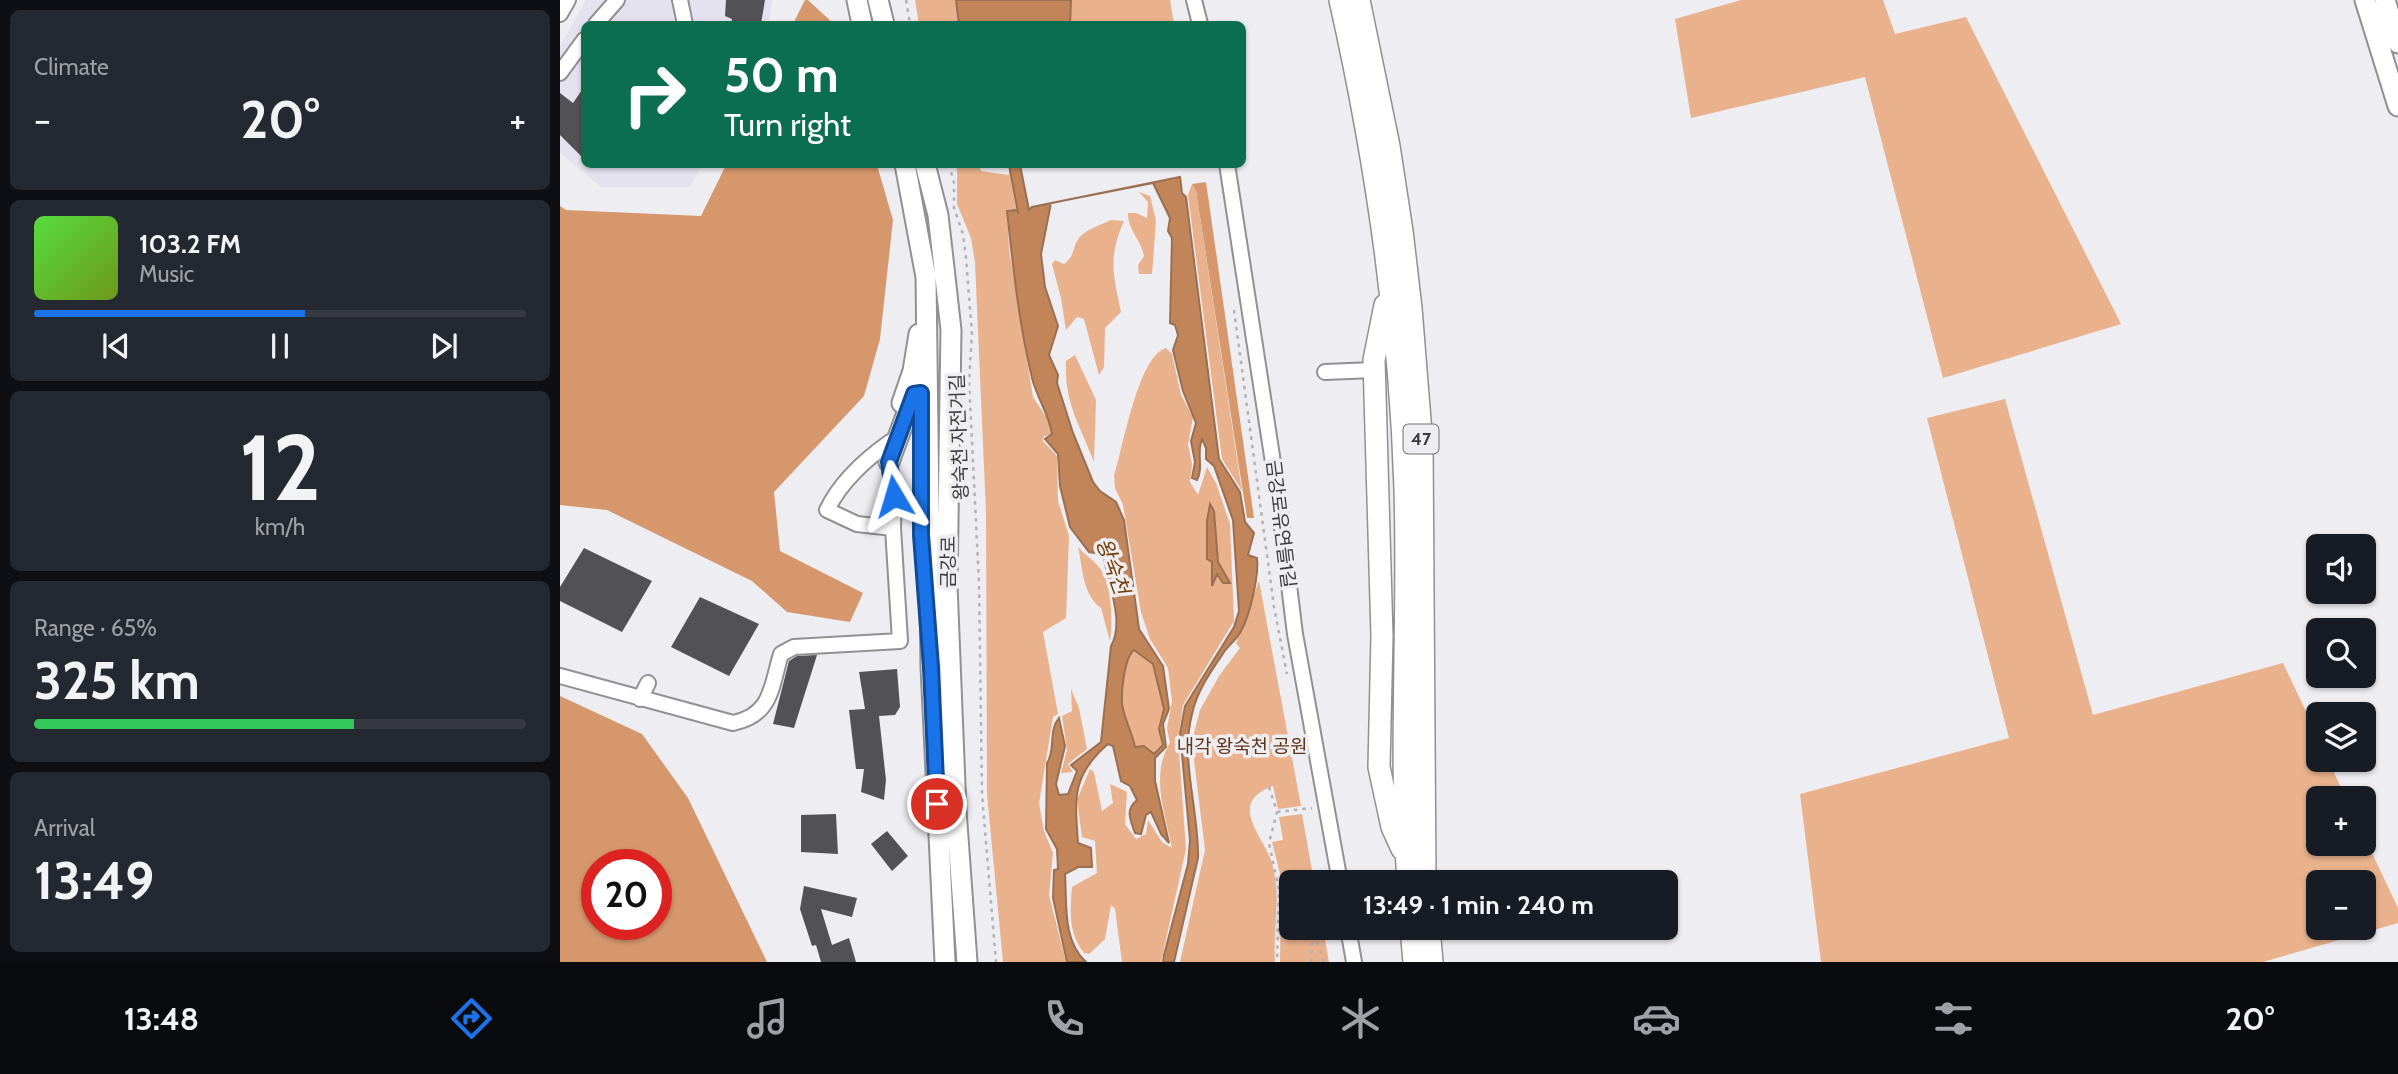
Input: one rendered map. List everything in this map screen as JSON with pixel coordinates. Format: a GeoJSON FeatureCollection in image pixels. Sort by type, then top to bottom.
{"type":"FeatureCollection","features":[{"type":"Feature","properties":{"kind":"highway","name":"47"},"geometry":{"type":"LineString","coordinates":[[1340,0],[1375,181],[1388,282],[1405,486],[1407,870]]}},
{"type":"Feature","properties":{"kind":"highway","name":"47"},"geometry":{"type":"LineString","coordinates":[[1359,0],[1389,146],[1402,231],[1422,445],[1425,870]]}},
{"type":"Feature","properties":{"kind":"highway"},"geometry":{"type":"LineString","coordinates":[[1388,282],[1374,359],[1382,636],[1379,767],[1392,827],[1406,870]]}},
{"type":"Feature","properties":{"kind":"highway"},"geometry":{"type":"LineString","coordinates":[[1412,940],[1414,962]]}},
{"type":"Feature","properties":{"kind":"highway"},"geometry":{"type":"LineString","coordinates":[[1430,940],[1432,962]]}},
{"type":"Feature","properties":{"kind":"main road"},"geometry":{"type":"LineString","coordinates":[[856,0],[861,21]]}},
{"type":"Feature","properties":{"kind":"main road"},"geometry":{"type":"LineString","coordinates":[[878,0],[883,21]]}},
{"type":"Feature","properties":{"kind":"main road"},"geometry":{"type":"LineString","coordinates":[[2365,0],[2398,106]]}},
{"type":"Feature","properties":{"kind":"main road"},"geometry":{"type":"LineString","coordinates":[[2385,0],[2398,43]]}},
{"type":"Feature","properties":{"kind":"main road","name":"금강로"},"geometry":{"type":"LineString","coordinates":[[906,168],[926,276],[931,667],[945,962]]}},
{"type":"Feature","properties":{"kind":"main road","name":"금강로"},"geometry":{"type":"LineString","coordinates":[[926,168],[938,215],[951,330],[947,586],[956,810],[967,962]]}},
{"type":"Feature","properties":{"kind":"main road"},"geometry":{"type":"LineString","coordinates":[[890,442],[913,371],[919,335],[914,201]]}},
{"type":"Feature","properties":{"kind":"main road"},"geometry":{"type":"LineString","coordinates":[[889,462],[909,404],[914,394],[921,393],[921,535],[931,667]]}},
{"type":"Feature","properties":{"kind":"street"},"geometry":{"type":"LineString","coordinates":[[560,15],[568,0]]}},
{"type":"Feature","properties":{"kind":"street"},"geometry":{"type":"LineString","coordinates":[[599,21],[617,0]]}},
{"type":"Feature","properties":{"kind":"street"},"geometry":{"type":"LineString","coordinates":[[680,0],[684,21]]}},
{"type":"Feature","properties":{"kind":"street"},"geometry":{"type":"LineString","coordinates":[[1194,0],[1199,21]]}},
{"type":"Feature","properties":{"kind":"street"},"geometry":{"type":"LineString","coordinates":[[560,47],[581,47]]}},
{"type":"Feature","properties":{"kind":"street"},"geometry":{"type":"LineString","coordinates":[[560,73],[581,48]]}},
{"type":"Feature","properties":{"kind":"street","name":"금강로유연들1길"},"geometry":{"type":"LineString","coordinates":[[1228,168],[1278,495],[1295,635],[1338,870]]}},
{"type":"Feature","properties":{"kind":"street"},"geometry":{"type":"LineString","coordinates":[[1325,372],[1374,370]]}},
{"type":"Feature","properties":{"kind":"street"},"geometry":{"type":"LineString","coordinates":[[890,442],[870,456],[831,501],[827,510],[857,524],[894,528]]}},
{"type":"Feature","properties":{"kind":"street"},"geometry":{"type":"LineString","coordinates":[[560,676],[733,723],[761,712],[781,654],[794,647],[900,641],[894,496],[889,462]]}},
{"type":"Feature","properties":{"kind":"street"},"geometry":{"type":"LineString","coordinates":[[640,699],[648,683]]}},
{"type":"Feature","properties":{"kind":"street"},"geometry":{"type":"LineString","coordinates":[[1350,940],[1354,962]]}},
{"type":"Feature","properties":{"kind":"path"},"geometry":{"type":"LineString","coordinates":[[906,0],[910,21]]}},
{"type":"Feature","properties":{"kind":"path","name":"왕숙천 자전거길"},"geometry":{"type":"LineString","coordinates":[[950,168],[954,183],[954,208],[963,234],[972,334],[969,381],[979,583],[982,782],[996,962]]}},
{"type":"Feature","properties":{"kind":"path"},"geometry":{"type":"LineString","coordinates":[[1232,299],[1274,607],[1286,673]]}},
{"type":"Feature","properties":{"kind":"path"},"geometry":{"type":"LineString","coordinates":[[1269,788],[1277,812],[1269,843],[1279,890],[1277,962]]}},
{"type":"Feature","properties":{"kind":"path"},"geometry":{"type":"LineString","coordinates":[[1277,812],[1314,808]]}},
{"type":"Feature","properties":{"kind":"path"},"geometry":{"type":"LineString","coordinates":[[1311,962],[1312,942],[1317,942],[1324,962]]}},
{"type":"Feature","properties":{"kind":"shaded area"},"geometry":{"type":"Polygon","coordinates":[[[586,0],[772,0],[769,21],[581,21],[581,168],[700,168],[690,187],[601,187],[560,153],[560,46],[586,0]]]}},
{"type":"Feature","properties":{"kind":"shaded area"},"geometry":{"type":"Polygon","coordinates":[[[805,0],[808,0],[831,21],[794,21],[805,0]]]}},
{"type":"Feature","properties":{"kind":"shaded area"},"geometry":{"type":"Polygon","coordinates":[[[725,168],[878,168],[893,220],[880,339],[864,396],[774,492],[780,551],[863,593],[850,622],[787,612],[752,581],[607,510],[560,505],[560,206],[566,210],[701,216],[725,168]]]}},
{"type":"Feature","properties":{"kind":"shaded area"},"geometry":{"type":"Polygon","coordinates":[[[1206,182],[1254,518],[1247,518],[1196,191],[1192,184],[1206,182]]]}},
{"type":"Feature","properties":{"kind":"shaded area"},"geometry":{"type":"Polygon","coordinates":[[[560,696],[642,734],[688,798],[767,962],[560,962],[560,696]]]}},
{"type":"Feature","properties":{"kind":"green space"},"geometry":{"type":"Polygon","coordinates":[[[915,0],[956,0],[959,21],[918,21],[915,0]]]}},
{"type":"Feature","properties":{"kind":"green space"},"geometry":{"type":"Polygon","coordinates":[[[1071,0],[1170,0],[1174,21],[1070,21],[1071,0]]]}},
{"type":"Feature","properties":{"kind":"green space"},"geometry":{"type":"Polygon","coordinates":[[[1741,0],[1883,0],[1895,34],[1966,17],[2121,324],[1943,378],[1865,77],[1691,118],[1675,19],[1741,0]]]}},
{"type":"Feature","properties":{"kind":"green space"},"geometry":{"type":"Polygon","coordinates":[[[957,168],[980,168],[981,171],[1009,175],[1010,168],[1018,212],[1007,212],[1009,249],[1033,397],[1050,423],[1051,434],[1043,437],[1043,441],[1057,456],[1058,501],[1069,536],[1066,618],[1043,632],[1058,714],[1053,717],[1039,803],[1044,831],[1053,853],[1049,895],[1066,962],[1003,962],[987,794],[986,512],[975,263],[971,238],[957,204],[957,168]]]}},
{"type":"Feature","properties":{"kind":"green space"},"geometry":{"type":"Polygon","coordinates":[[[1192,184],[1196,191],[1242,491],[1222,459],[1188,195],[1192,184]]]}},
{"type":"Feature","properties":{"kind":"green space"},"geometry":{"type":"Polygon","coordinates":[[[1139,192],[1150,196],[1156,221],[1152,274],[1139,274],[1138,265],[1144,256],[1132,230],[1128,213],[1147,218],[1148,202],[1139,192]]]}},
{"type":"Feature","properties":{"kind":"green space"},"geometry":{"type":"Polygon","coordinates":[[[1111,220],[1124,221],[1114,256],[1121,312],[1105,328],[1104,367],[1099,375],[1084,319],[1077,317],[1066,330],[1052,264],[1055,260],[1064,264],[1071,257],[1082,235],[1111,220]]]}},
{"type":"Feature","properties":{"kind":"green space"},"geometry":{"type":"Polygon","coordinates":[[[1166,348],[1172,354],[1181,395],[1193,417],[1188,444],[1192,464],[1190,482],[1198,495],[1207,467],[1216,483],[1230,524],[1234,621],[1183,705],[1178,738],[1186,849],[1161,962],[1122,962],[1115,909],[1111,905],[1105,939],[1089,954],[1084,953],[1075,937],[1071,913],[1072,887],[1097,873],[1095,841],[1082,837],[1077,800],[1090,769],[1094,772],[1102,811],[1113,803],[1110,784],[1127,792],[1125,824],[1136,839],[1146,834],[1148,820],[1162,842],[1172,848],[1160,781],[1164,755],[1170,743],[1167,728],[1172,701],[1168,668],[1150,639],[1141,612],[1123,505],[1115,488],[1114,476],[1133,404],[1147,367],[1156,355],[1166,348]]]}},
{"type":"Feature","properties":{"kind":"green space"},"geometry":{"type":"Polygon","coordinates":[[[1075,355],[1096,400],[1094,462],[1070,402],[1066,361],[1075,355]]]}},
{"type":"Feature","properties":{"kind":"green space"},"geometry":{"type":"Polygon","coordinates":[[[2005,399],[2093,715],[2283,663],[2306,712],[2306,772],[2334,772],[2340,786],[2306,786],[2306,856],[2373,856],[2398,908],[2398,923],[2376,929],[2376,870],[2306,870],[2306,940],[2339,940],[2263,962],[1821,962],[1800,794],[2009,738],[1927,418],[2005,399]]]}},
{"type":"Feature","properties":{"kind":"green space"},"geometry":{"type":"Polygon","coordinates":[[[1078,547],[1103,572],[1109,591],[1110,641],[1101,608],[1090,596],[1087,588],[1078,547]]]}},
{"type":"Feature","properties":{"kind":"green space","name":"내각 왕숙천 공원"},"geometry":{"type":"Polygon","coordinates":[[[1259,581],[1301,806],[1278,809],[1273,786],[1256,796],[1250,807],[1252,821],[1275,875],[1275,962],[1180,962],[1205,850],[1194,760],[1194,733],[1200,710],[1219,676],[1240,648],[1236,643],[1259,581]]]}},
{"type":"Feature","properties":{"kind":"green space"},"geometry":{"type":"Polygon","coordinates":[[[1133,650],[1153,664],[1164,709],[1159,729],[1163,745],[1154,754],[1135,747],[1123,709],[1124,678],[1127,661],[1133,650]]]}},
{"type":"Feature","properties":{"kind":"green space"},"geometry":{"type":"Polygon","coordinates":[[[1071,689],[1079,708],[1087,749],[1068,764],[1073,772],[1061,773],[1067,750],[1062,716],[1072,711],[1071,689]]]}},
{"type":"Feature","properties":{"kind":"green space","name":"내각 왕숙천 공원"},"geometry":{"type":"Polygon","coordinates":[[[1302,814],[1312,870],[1279,870],[1272,842],[1283,840],[1279,817],[1302,814]]]}},
{"type":"Feature","properties":{"kind":"green space","name":"내각 왕숙천 공원"},"geometry":{"type":"Polygon","coordinates":[[[1280,940],[1325,940],[1329,962],[1280,962],[1280,940]]]}},
{"type":"Feature","properties":{"kind":"water"},"geometry":{"type":"Polygon","coordinates":[[[956,0],[1071,0],[1070,21],[959,21],[956,0]]]}},
{"type":"Feature","properties":{"kind":"water","name":"왕숙천"},"geometry":{"type":"Polygon","coordinates":[[[1010,168],[1021,168],[1029,210],[1051,203],[1041,254],[1045,287],[1058,326],[1049,355],[1058,375],[1057,383],[1073,433],[1093,482],[1100,491],[1116,502],[1124,520],[1139,629],[1163,666],[1169,709],[1163,724],[1166,747],[1155,758],[1155,781],[1169,843],[1161,834],[1151,812],[1146,815],[1141,834],[1135,833],[1130,811],[1137,800],[1130,786],[1121,781],[1113,746],[1108,744],[1096,756],[1081,778],[1076,801],[1078,843],[1091,848],[1092,867],[1078,867],[1065,874],[1069,932],[1078,953],[1086,962],[1067,962],[1053,898],[1054,870],[1058,869],[1057,849],[1046,829],[1047,763],[1059,718],[1065,746],[1056,784],[1059,795],[1068,794],[1077,771],[1071,765],[1101,742],[1116,614],[1104,558],[1101,554],[1089,552],[1070,527],[1060,486],[1058,454],[1045,439],[1052,434],[1034,385],[1020,316],[1007,211],[1018,212],[1010,168]],[[1134,650],[1125,669],[1122,696],[1123,709],[1135,747],[1144,746],[1154,754],[1163,745],[1159,729],[1164,709],[1153,664],[1134,650]]]}},
{"type":"Feature","properties":{"kind":"water"},"geometry":{"type":"Polygon","coordinates":[[[1180,177],[1182,193],[1186,197],[1219,459],[1240,492],[1245,522],[1254,533],[1248,555],[1257,558],[1257,575],[1248,615],[1239,634],[1205,681],[1192,714],[1188,750],[1198,858],[1174,962],[1163,962],[1188,864],[1190,840],[1180,733],[1185,706],[1234,627],[1239,611],[1233,520],[1214,466],[1206,459],[1206,448],[1202,439],[1199,475],[1197,480],[1192,478],[1195,462],[1191,441],[1196,423],[1183,391],[1173,350],[1178,335],[1175,325],[1170,323],[1170,218],[1153,183],[1073,199],[1180,177]]]}},
{"type":"Feature","properties":{"kind":"water"},"geometry":{"type":"Polygon","coordinates":[[[1210,504],[1214,511],[1218,562],[1230,583],[1223,583],[1217,574],[1212,586],[1212,562],[1207,559],[1210,504]]]}},
{"type":"Feature","properties":{"kind":"building"},"geometry":{"type":"Polygon","coordinates":[[[726,0],[765,0],[762,21],[732,21],[725,16],[726,0]]]}},
{"type":"Feature","properties":{"kind":"building"},"geometry":{"type":"Polygon","coordinates":[[[581,91],[581,156],[560,135],[560,93],[573,103],[581,91]]]}},
{"type":"Feature","properties":{"kind":"building"},"geometry":{"type":"Polygon","coordinates":[[[584,548],[652,581],[622,632],[560,601],[560,587],[584,548]]]}},
{"type":"Feature","properties":{"kind":"building"},"geometry":{"type":"Polygon","coordinates":[[[700,597],[759,624],[729,676],[671,647],[700,597]]]}},
{"type":"Feature","properties":{"kind":"building"},"geometry":{"type":"Polygon","coordinates":[[[817,655],[794,728],[773,724],[789,661],[797,656],[817,655]]]}},
{"type":"Feature","properties":{"kind":"building"},"geometry":{"type":"Polygon","coordinates":[[[897,669],[900,707],[895,715],[879,716],[886,780],[884,800],[861,792],[864,769],[856,769],[849,710],[865,709],[859,672],[897,669]]]}},
{"type":"Feature","properties":{"kind":"building"},"geometry":{"type":"Polygon","coordinates":[[[836,814],[838,854],[801,852],[801,815],[836,814]]]}},
{"type":"Feature","properties":{"kind":"building"},"geometry":{"type":"Polygon","coordinates":[[[887,831],[908,856],[892,871],[871,844],[887,831]]]}},
{"type":"Feature","properties":{"kind":"building"},"geometry":{"type":"Polygon","coordinates":[[[804,886],[857,898],[852,917],[821,909],[832,945],[849,938],[856,962],[821,962],[816,945],[812,946],[800,909],[804,886]]]}},
{"type":"Feature","properties":{"kind":"route"},"geometry":{"type":"LineString","coordinates":[[894,496],[889,462],[909,404],[914,394],[921,393],[921,535],[931,667],[937,804]]}}]}
